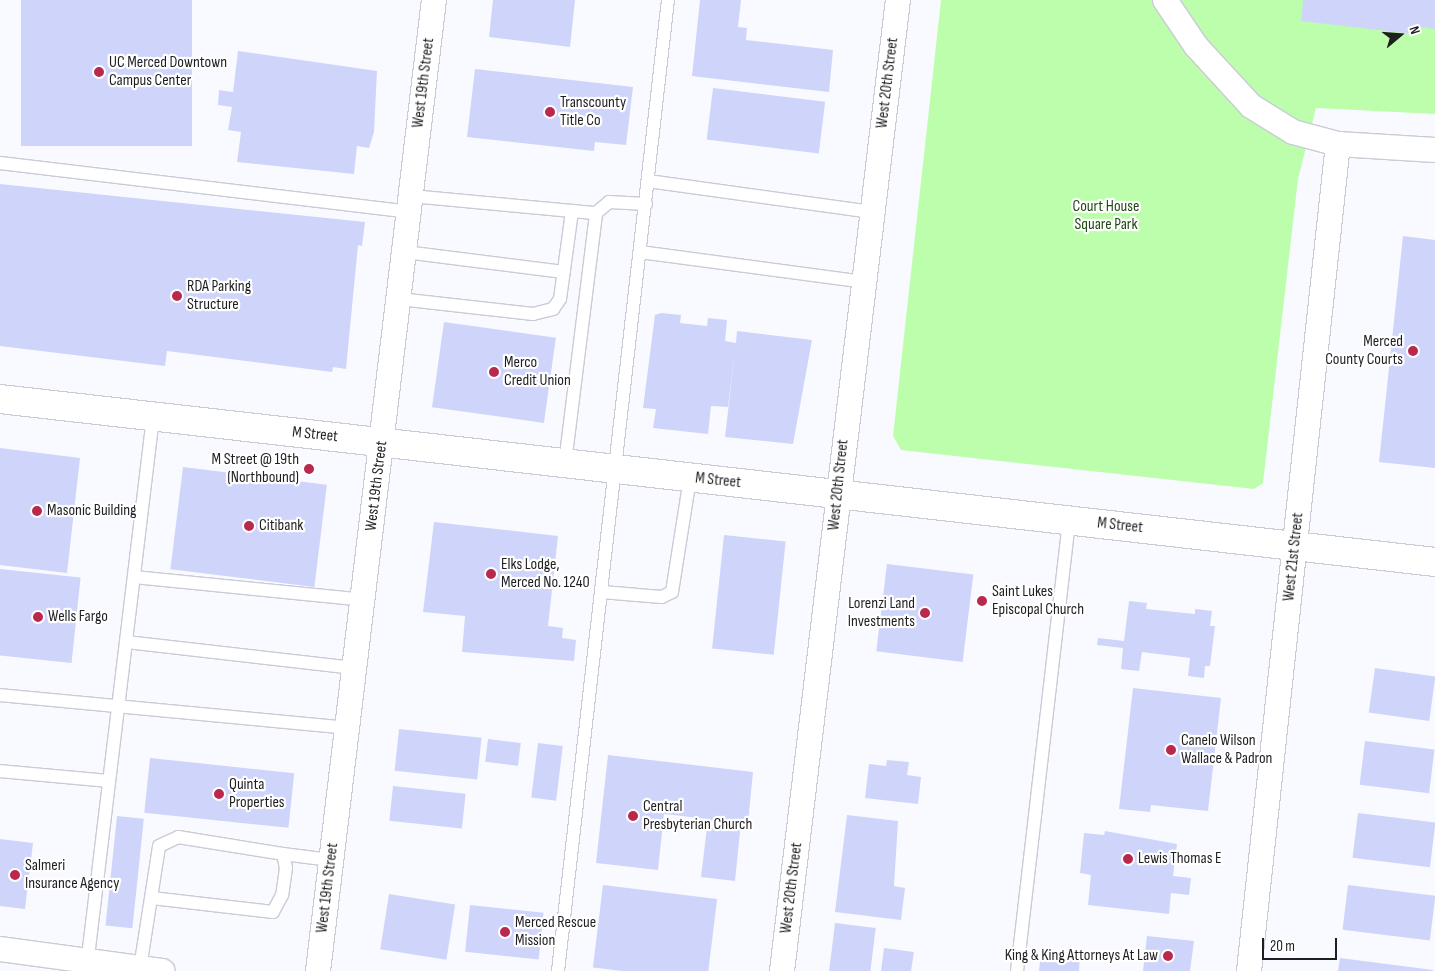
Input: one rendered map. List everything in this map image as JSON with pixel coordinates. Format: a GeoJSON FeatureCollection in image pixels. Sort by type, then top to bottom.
{"type":"FeatureCollection","features":[{"type":"Feature","properties":{"kind":"street","name":"West 19th Street"},"geometry":{"type":"LineString","coordinates":[[318,971],[383,443],[434,0]]}},
{"type":"Feature","properties":{"kind":"street","name":"West 20th Street"},"geometry":{"type":"LineString","coordinates":[[782,971],[898,0]]}},
{"type":"Feature","properties":{"kind":"street"},"geometry":{"type":"LineString","coordinates":[[1165,0],[1196,46],[1251,106],[1293,132],[1338,144],[1435,150]]}},
{"type":"Feature","properties":{"kind":"street","name":"West 21st Street"},"geometry":{"type":"LineString","coordinates":[[1249,971],[1338,144]]}},
{"type":"Feature","properties":{"kind":"street","name":"M Street"},"geometry":{"type":"LineString","coordinates":[[0,399],[1435,562]]}},
{"type":"Feature","properties":{"kind":"street"},"geometry":{"type":"LineString","coordinates":[[0,949],[87,966],[152,969]]}},
{"type":"Feature","properties":{"kind":"lane"},"geometry":{"type":"LineString","coordinates":[[558,971],[668,0]]}},
{"type":"Feature","properties":{"kind":"lane"},"geometry":{"type":"LineString","coordinates":[[0,163],[410,204],[596,213]]}},
{"type":"Feature","properties":{"kind":"lane"},"geometry":{"type":"LineString","coordinates":[[648,181],[872,212]]}},
{"type":"Feature","properties":{"kind":"lane"},"geometry":{"type":"LineString","coordinates":[[565,463],[596,213],[609,202],[646,204]]}},
{"type":"Feature","properties":{"kind":"lane"},"geometry":{"type":"LineString","coordinates":[[399,299],[533,314],[553,309],[560,299],[572,211]]}},
{"type":"Feature","properties":{"kind":"lane"},"geometry":{"type":"LineString","coordinates":[[404,252],[564,272]]}},
{"type":"Feature","properties":{"kind":"lane"},"geometry":{"type":"LineString","coordinates":[[640,252],[864,282]]}},
{"type":"Feature","properties":{"kind":"lane"},"geometry":{"type":"LineString","coordinates":[[87,966],[154,417]]}},
{"type":"Feature","properties":{"kind":"lane"},"geometry":{"type":"LineString","coordinates":[[602,592],[662,597],[672,592],[690,478]]}},
{"type":"Feature","properties":{"kind":"lane"},"geometry":{"type":"LineString","coordinates":[[1017,971],[1069,520]]}},
{"type":"Feature","properties":{"kind":"lane"},"geometry":{"type":"LineString","coordinates":[[134,577],[363,600]]}},
{"type":"Feature","properties":{"kind":"lane"},"geometry":{"type":"LineString","coordinates":[[126,642],[355,668]]}},
{"type":"Feature","properties":{"kind":"lane"},"geometry":{"type":"LineString","coordinates":[[0,695],[118,708],[348,728]]}},
{"type":"Feature","properties":{"kind":"lane"},"geometry":{"type":"LineString","coordinates":[[0,772],[109,781]]}},
{"type":"Feature","properties":{"kind":"lane"},"geometry":{"type":"LineString","coordinates":[[152,969],[152,898],[159,846],[178,837],[331,860]]}},
{"type":"Feature","properties":{"kind":"lane"},"geometry":{"type":"LineString","coordinates":[[152,898],[273,912],[282,895],[286,868],[283,854]]}},
{"type":"Feature","properties":{"kind":"green space","name":"Court House Square Park"},"geometry":{"type":"Polygon","coordinates":[[[941,0],[1435,0],[1435,114],[1316,108],[1298,179],[1263,483],[1254,489],[901,450],[893,436],[941,0]]]}},
{"type":"Feature","properties":{"kind":"building","name":"UC Merced Downtown Campus Center"},"geometry":{"type":"Polygon","coordinates":[[[21,0],[192,0],[192,146],[21,146],[21,0]]]}},
{"type":"Feature","properties":{"kind":"building"},"geometry":{"type":"Polygon","coordinates":[[[493,0],[575,0],[570,47],[489,37],[493,0]]]}},
{"type":"Feature","properties":{"kind":"building"},"geometry":{"type":"Polygon","coordinates":[[[700,0],[741,0],[738,27],[747,28],[746,40],[833,50],[829,92],[692,76],[700,0]]]}},
{"type":"Feature","properties":{"kind":"building"},"geometry":{"type":"Polygon","coordinates":[[[1303,0],[1435,0],[1435,29],[1414,26],[1413,34],[1301,21],[1303,0]]]}},
{"type":"Feature","properties":{"kind":"building"},"geometry":{"type":"Polygon","coordinates":[[[238,51],[377,71],[374,132],[369,148],[357,146],[354,174],[237,162],[241,132],[228,130],[232,107],[218,105],[219,90],[233,92],[238,51]]]}},
{"type":"Feature","properties":{"kind":"building","name":"Transcounty Title Co"},"geometry":{"type":"Polygon","coordinates":[[[475,69],[633,87],[626,145],[595,142],[594,151],[467,137],[475,69]]]}},
{"type":"Feature","properties":{"kind":"building"},"geometry":{"type":"Polygon","coordinates":[[[713,88],[825,102],[819,153],[707,140],[713,88]]]}},
{"type":"Feature","properties":{"kind":"building","name":"RDA Parking Structure"},"geometry":{"type":"Polygon","coordinates":[[[0,184],[365,222],[362,246],[358,245],[346,369],[333,367],[332,372],[167,351],[165,366],[0,346],[0,184]]]}},
{"type":"Feature","properties":{"kind":"building","name":"Merced County Courts"},"geometry":{"type":"Polygon","coordinates":[[[1403,236],[1435,240],[1435,468],[1379,462],[1403,236]]]}},
{"type":"Feature","properties":{"kind":"building"},"geometry":{"type":"Polygon","coordinates":[[[661,313],[681,315],[680,323],[707,326],[708,318],[727,320],[725,341],[736,343],[737,331],[812,340],[793,444],[725,437],[735,351],[728,407],[711,406],[708,434],[653,428],[656,409],[643,408],[655,315],[661,313]]]}},
{"type":"Feature","properties":{"kind":"building","name":"Merco Credit Union"},"geometry":{"type":"Polygon","coordinates":[[[444,322],[556,338],[544,423],[432,407],[444,322]]]}},
{"type":"Feature","properties":{"kind":"building","name":"Masonic Building"},"geometry":{"type":"Polygon","coordinates":[[[0,448],[80,458],[67,573],[0,565],[0,448]]]}},
{"type":"Feature","properties":{"kind":"building","name":"Citibank"},"geometry":{"type":"Polygon","coordinates":[[[183,467],[327,485],[314,587],[170,569],[183,467]]]}},
{"type":"Feature","properties":{"kind":"building","name":"Elks Lodge, Merced No. 1240"},"geometry":{"type":"Polygon","coordinates":[[[434,522],[558,536],[548,626],[563,628],[562,638],[576,640],[574,661],[462,652],[465,616],[423,612],[434,522]]]}},
{"type":"Feature","properties":{"kind":"building"},"geometry":{"type":"Polygon","coordinates":[[[724,535],[786,541],[774,655],[712,648],[724,535]]]}},
{"type":"Feature","properties":{"kind":"building","name":"Lorenzi Land Investments"},"geometry":{"type":"Polygon","coordinates":[[[887,564],[973,575],[963,662],[876,651],[887,564]]]}},
{"type":"Feature","properties":{"kind":"building","name":"Wells Fargo"},"geometry":{"type":"Polygon","coordinates":[[[0,569],[81,577],[72,663],[0,655],[0,569]]]}},
{"type":"Feature","properties":{"kind":"building"},"geometry":{"type":"Polygon","coordinates":[[[1129,601],[1147,603],[1146,609],[1195,614],[1195,609],[1212,611],[1210,626],[1215,626],[1210,666],[1205,666],[1204,678],[1188,676],[1190,658],[1142,652],[1139,671],[1121,669],[1123,648],[1097,645],[1098,638],[1124,641],[1129,601]]]}},
{"type":"Feature","properties":{"kind":"building"},"geometry":{"type":"Polygon","coordinates":[[[1375,668],[1435,676],[1429,721],[1369,713],[1375,668]]]}},
{"type":"Feature","properties":{"kind":"building","name":"Canelo Wilson Wallace & Padron"},"geometry":{"type":"Polygon","coordinates":[[[1133,688],[1221,698],[1208,811],[1151,805],[1150,812],[1119,809],[1133,688]]]}},
{"type":"Feature","properties":{"kind":"building"},"geometry":{"type":"Polygon","coordinates":[[[399,729],[482,738],[477,779],[395,771],[399,729]]]}},
{"type":"Feature","properties":{"kind":"building"},"geometry":{"type":"Polygon","coordinates":[[[488,739],[521,743],[518,766],[485,762],[488,739]]]}},
{"type":"Feature","properties":{"kind":"building"},"geometry":{"type":"Polygon","coordinates":[[[1365,741],[1434,750],[1429,793],[1360,785],[1365,741]]]}},
{"type":"Feature","properties":{"kind":"building"},"geometry":{"type":"Polygon","coordinates":[[[538,743],[563,746],[556,801],[531,798],[538,743]]]}},
{"type":"Feature","properties":{"kind":"building","name":"Central Presbyterian Church"},"geometry":{"type":"Polygon","coordinates":[[[608,755],[753,772],[748,823],[741,822],[735,881],[701,877],[708,819],[664,814],[658,870],[596,863],[608,755]]]}},
{"type":"Feature","properties":{"kind":"building","name":"Quinta Properties"},"geometry":{"type":"Polygon","coordinates":[[[150,758],[294,773],[288,828],[144,813],[150,758]]]}},
{"type":"Feature","properties":{"kind":"building"},"geometry":{"type":"Polygon","coordinates":[[[887,760],[909,762],[907,775],[921,777],[918,804],[865,798],[869,764],[886,766],[887,760]]]}},
{"type":"Feature","properties":{"kind":"building"},"geometry":{"type":"Polygon","coordinates":[[[393,786],[466,794],[462,828],[389,821],[393,786]]]}},
{"type":"Feature","properties":{"kind":"building"},"geometry":{"type":"Polygon","coordinates":[[[1358,813],[1435,822],[1430,867],[1353,858],[1358,813]]]}},
{"type":"Feature","properties":{"kind":"building"},"geometry":{"type":"Polygon","coordinates":[[[847,815],[898,821],[894,886],[905,888],[901,920],[835,912],[847,815]]]}},
{"type":"Feature","properties":{"kind":"building"},"geometry":{"type":"Polygon","coordinates":[[[117,816],[144,819],[132,928],[106,925],[117,816]]]}},
{"type":"Feature","properties":{"kind":"building","name":"Lewis Thomas E"},"geometry":{"type":"Polygon","coordinates":[[[1105,831],[1177,844],[1173,876],[1191,878],[1189,895],[1171,893],[1169,914],[1088,905],[1091,875],[1080,873],[1084,833],[1104,835],[1105,831]]]}},
{"type":"Feature","properties":{"kind":"building","name":"Salmeri Insurance Agency"},"geometry":{"type":"Polygon","coordinates":[[[0,839],[33,843],[25,909],[0,906],[0,839]]]}},
{"type":"Feature","properties":{"kind":"building"},"geometry":{"type":"Polygon","coordinates":[[[603,885],[717,899],[708,971],[622,971],[593,967],[603,885]]]}},
{"type":"Feature","properties":{"kind":"building"},"geometry":{"type":"Polygon","coordinates":[[[1348,885],[1435,896],[1430,940],[1343,930],[1348,885]]]}},
{"type":"Feature","properties":{"kind":"building"},"geometry":{"type":"Polygon","coordinates":[[[389,894],[455,904],[446,960],[380,949],[389,894]]]}},
{"type":"Feature","properties":{"kind":"building","name":"Merced Rescue Mission"},"geometry":{"type":"Polygon","coordinates":[[[470,905],[544,913],[539,959],[465,952],[470,905]]]}},
{"type":"Feature","properties":{"kind":"building"},"geometry":{"type":"Polygon","coordinates":[[[835,923],[876,928],[870,971],[829,971],[835,923]]]}},
{"type":"Feature","properties":{"kind":"building","name":"King & King Attorneys At Law"},"geometry":{"type":"Polygon","coordinates":[[[1147,936],[1194,941],[1190,971],[1143,971],[1147,936]]]}},
{"type":"Feature","properties":{"kind":"building"},"geometry":{"type":"Polygon","coordinates":[[[884,948],[914,952],[911,971],[881,971],[884,948]]]}},
{"type":"Feature","properties":{"kind":"building"},"geometry":{"type":"Polygon","coordinates":[[[1041,952],[1080,956],[1079,971],[1039,971],[1041,952]]]}},
{"type":"Feature","properties":{"kind":"building"},"geometry":{"type":"Polygon","coordinates":[[[1340,958],[1433,970],[1433,971],[1338,971],[1340,958]]]}},
{"type":"Feature","properties":{"kind":"place","name":"UC Merced Downtown Campus Center"},"geometry":{"type":"Point","coordinates":[99,72]}},
{"type":"Feature","properties":{"kind":"place","name":"Transcounty Title Co"},"geometry":{"type":"Point","coordinates":[550,112]}},
{"type":"Feature","properties":{"kind":"place","name":"RDA Parking Structure"},"geometry":{"type":"Point","coordinates":[177,296]}},
{"type":"Feature","properties":{"kind":"place","name":"Merced County Courts"},"geometry":{"type":"Point","coordinates":[1413,351]}},
{"type":"Feature","properties":{"kind":"place","name":"Merco Credit Union"},"geometry":{"type":"Point","coordinates":[494,372]}},
{"type":"Feature","properties":{"kind":"place","name":"M Street @ 19th (Northbound)"},"geometry":{"type":"Point","coordinates":[309,469]}},
{"type":"Feature","properties":{"kind":"place","name":"Masonic Building"},"geometry":{"type":"Point","coordinates":[37,511]}},
{"type":"Feature","properties":{"kind":"place","name":"Citibank"},"geometry":{"type":"Point","coordinates":[249,526]}},
{"type":"Feature","properties":{"kind":"place","name":"Elks Lodge, Merced No. 1240"},"geometry":{"type":"Point","coordinates":[491,574]}},
{"type":"Feature","properties":{"kind":"place","name":"Saint Lukes Episcopal Church"},"geometry":{"type":"Point","coordinates":[982,601]}},
{"type":"Feature","properties":{"kind":"place","name":"Lorenzi Land Investments"},"geometry":{"type":"Point","coordinates":[925,613]}},
{"type":"Feature","properties":{"kind":"place","name":"Wells Fargo"},"geometry":{"type":"Point","coordinates":[38,617]}},
{"type":"Feature","properties":{"kind":"place","name":"Canelo Wilson Wallace & Padron"},"geometry":{"type":"Point","coordinates":[1171,750]}},
{"type":"Feature","properties":{"kind":"place","name":"Quinta Properties"},"geometry":{"type":"Point","coordinates":[219,794]}},
{"type":"Feature","properties":{"kind":"place","name":"Central Presbyterian Church"},"geometry":{"type":"Point","coordinates":[633,816]}},
{"type":"Feature","properties":{"kind":"place","name":"Lewis Thomas E"},"geometry":{"type":"Point","coordinates":[1128,859]}},
{"type":"Feature","properties":{"kind":"place","name":"Salmeri Insurance Agency"},"geometry":{"type":"Point","coordinates":[15,875]}},
{"type":"Feature","properties":{"kind":"place","name":"Merced Rescue Mission"},"geometry":{"type":"Point","coordinates":[505,932]}},
{"type":"Feature","properties":{"kind":"place","name":"King & King Attorneys At Law"},"geometry":{"type":"Point","coordinates":[1168,956]}}]}
